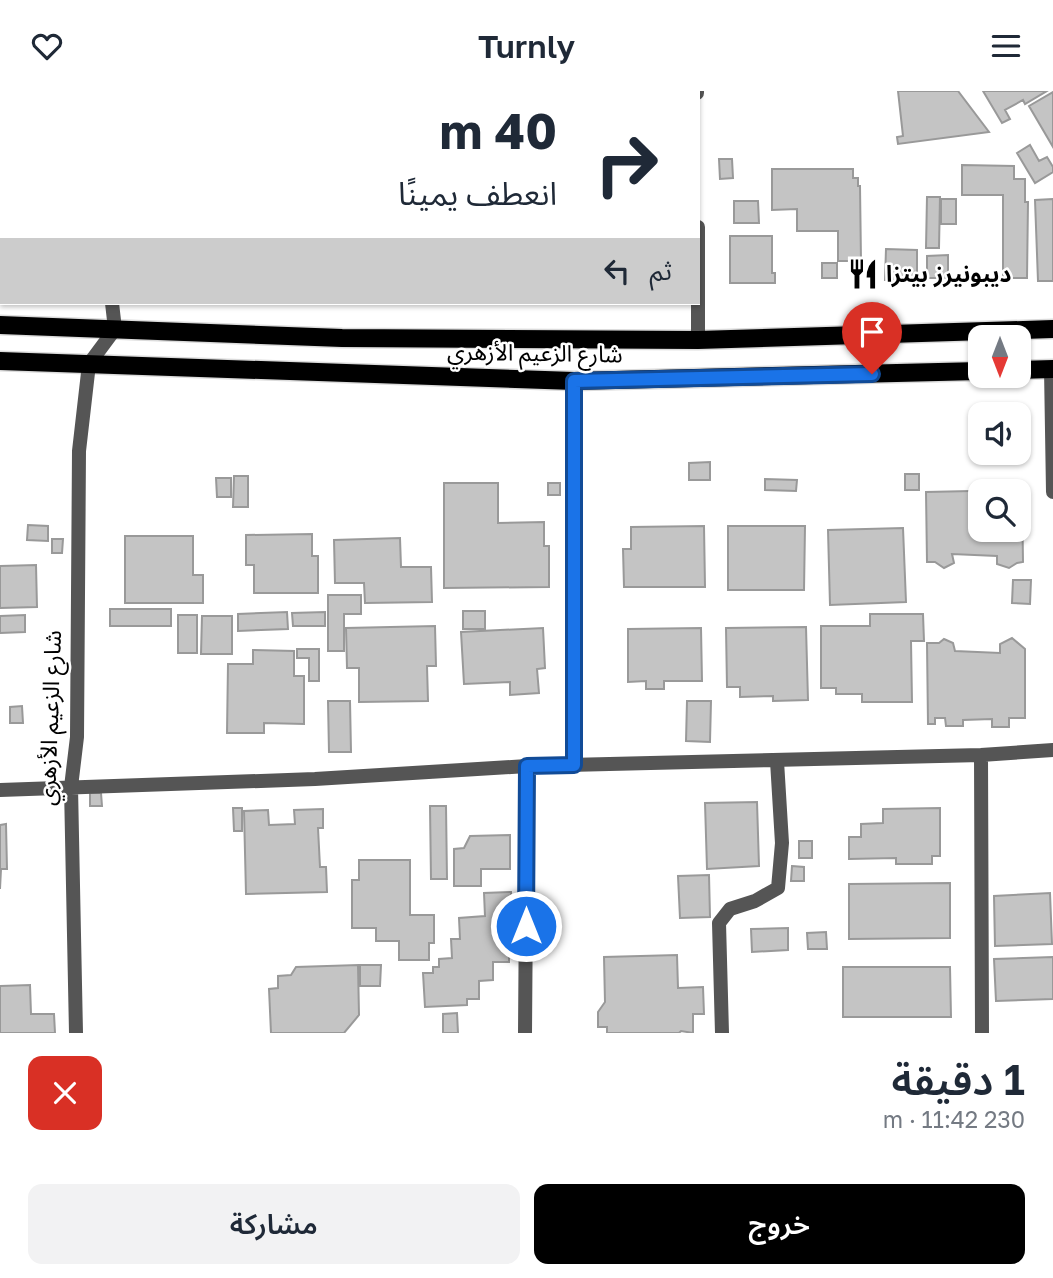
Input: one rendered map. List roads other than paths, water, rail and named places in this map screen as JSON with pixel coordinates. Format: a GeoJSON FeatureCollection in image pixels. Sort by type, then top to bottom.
{"type":"FeatureCollection","features":[{"type":"Feature","properties":{"kind":"main road","name":"شارع الزعيم الأزهري"},"geometry":{"type":"LineString","coordinates":[[0,325],[342,338],[698,340],[1053,329]]}},
{"type":"Feature","properties":{"kind":"main road","name":"شارع الزعيم الأزهري"},"geometry":{"type":"LineString","coordinates":[[0,361],[574,381],[968,371]]}},
{"type":"Feature","properties":{"kind":"main road"},"geometry":{"type":"LineString","coordinates":[[1031,370],[1052,369]]}},
{"type":"Feature","properties":{"kind":"street"},"geometry":{"type":"LineString","coordinates":[[89,364],[115,329],[112,305]]}},
{"type":"Feature","properties":{"kind":"street"},"geometry":{"type":"LineString","coordinates":[[698,305],[698,340]]}},
{"type":"Feature","properties":{"kind":"street","name":"شارع الزعيم الأزهري"},"geometry":{"type":"LineString","coordinates":[[76,1033],[71,787],[77,737],[79,451],[89,364]]}},
{"type":"Feature","properties":{"kind":"street"},"geometry":{"type":"LineString","coordinates":[[1052,369],[1053,492]]}},
{"type":"Feature","properties":{"kind":"street"},"geometry":{"type":"LineString","coordinates":[[574,381],[574,765]]}},
{"type":"Feature","properties":{"kind":"street"},"geometry":{"type":"LineString","coordinates":[[0,790],[315,779],[527,766],[981,755],[1053,750]]}},
{"type":"Feature","properties":{"kind":"street"},"geometry":{"type":"LineString","coordinates":[[981,755],[982,1033]]}},
{"type":"Feature","properties":{"kind":"street"},"geometry":{"type":"LineString","coordinates":[[722,1033],[719,923],[730,909],[755,901],[778,888],[782,843],[777,761]]}},
{"type":"Feature","properties":{"kind":"street"},"geometry":{"type":"LineString","coordinates":[[525,1033],[527,766]]}},
{"type":"Feature","properties":{"kind":"place","name":"ديبونيرز بيتزا"},"geometry":{"type":"Point","coordinates":[863,274]}}]}
